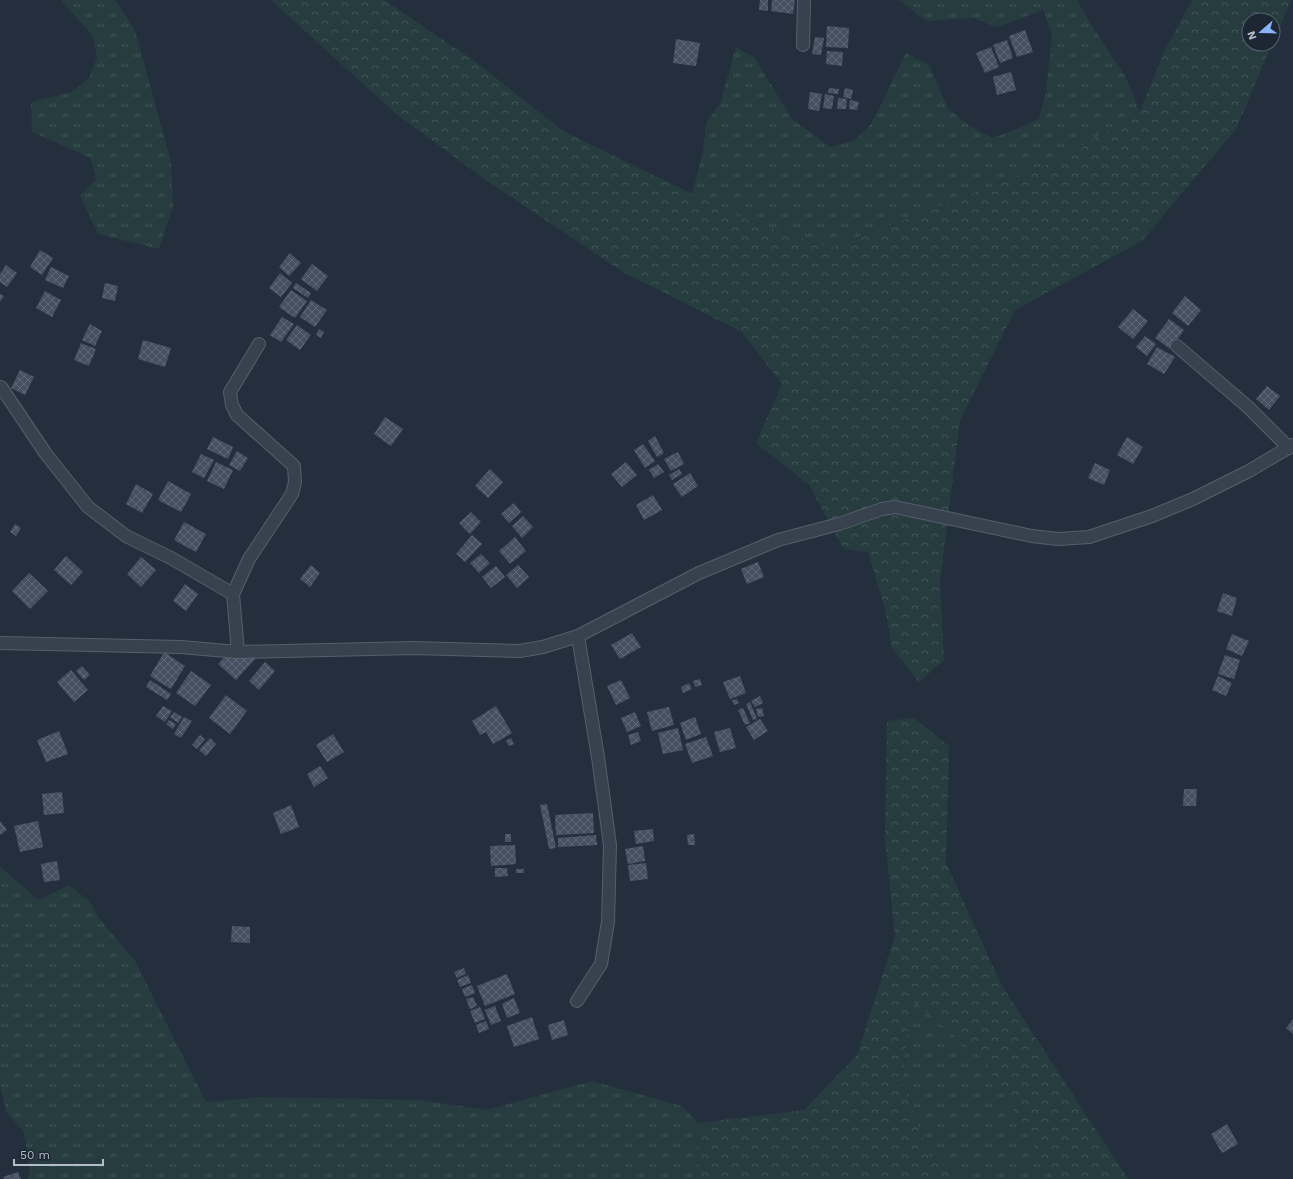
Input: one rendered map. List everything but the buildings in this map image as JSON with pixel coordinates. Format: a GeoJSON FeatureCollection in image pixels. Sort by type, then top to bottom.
{"type":"FeatureCollection","features":[{"type":"Feature","properties":{"kind":"street"},"geometry":{"type":"LineString","coordinates":[[803,44],[804,0]]}},
{"type":"Feature","properties":{"kind":"street"},"geometry":{"type":"LineString","coordinates":[[238,652],[233,594],[249,559],[292,494],[295,482],[294,466],[237,415],[232,405],[230,392],[260,344]]}},
{"type":"Feature","properties":{"kind":"street"},"geometry":{"type":"LineString","coordinates":[[0,643],[182,647],[238,652],[413,648],[520,651],[543,647],[578,636],[699,573],[778,540],[840,524],[882,509],[895,507],[1024,534],[1058,539],[1089,537],[1152,516],[1193,499],[1249,471],[1291,447],[1248,407],[1177,346]]}},
{"type":"Feature","properties":{"kind":"street"},"geometry":{"type":"LineString","coordinates":[[1,387],[46,454],[88,507],[126,536],[171,558],[233,594]]}},
{"type":"Feature","properties":{"kind":"street"},"geometry":{"type":"LineString","coordinates":[[577,1001],[601,964],[608,922],[610,845],[598,757],[578,636]]}},
{"type":"Feature","properties":{"kind":"green space"},"geometry":{"type":"Polygon","coordinates":[[[61,0],[115,0],[135,30],[171,162],[173,206],[159,249],[98,234],[80,195],[96,180],[91,158],[32,132],[31,102],[72,92],[89,78],[97,57],[93,36],[61,0]]]}},
{"type":"Feature","properties":{"kind":"green space"},"geometry":{"type":"Polygon","coordinates":[[[271,0],[384,0],[476,62],[563,131],[742,218],[831,248],[1056,161],[1140,111],[1165,50],[1192,0],[1291,0],[1281,24],[1281,12],[1241,12],[1241,52],[1269,52],[1236,129],[1142,241],[1015,310],[960,420],[940,582],[944,660],[919,682],[892,648],[886,612],[868,552],[844,549],[809,485],[756,443],[782,384],[742,332],[623,272],[487,181],[395,113],[271,0]]]}},
{"type":"Feature","properties":{"kind":"green space"},"geometry":{"type":"Polygon","coordinates":[[[899,0],[1077,0],[1090,23],[1125,76],[1140,111],[1056,161],[831,248],[742,218],[692,194],[703,152],[706,123],[720,104],[736,47],[754,57],[792,119],[830,147],[854,141],[872,123],[906,53],[929,65],[948,109],[970,126],[992,138],[1017,129],[1039,118],[1046,92],[1052,35],[1043,10],[997,27],[974,18],[926,21],[899,0]]]}},
{"type":"Feature","properties":{"kind":"green space"},"geometry":{"type":"Polygon","coordinates":[[[914,718],[949,746],[946,863],[1002,986],[1128,1179],[1054,1179],[983,1059],[911,999],[902,1083],[930,1158],[968,1179],[696,1179],[698,1123],[804,1110],[857,1055],[895,936],[885,838],[887,721],[914,718]]]}},
{"type":"Feature","properties":{"kind":"green space"},"geometry":{"type":"Polygon","coordinates":[[[0,867],[39,900],[69,885],[90,902],[99,918],[135,961],[206,1102],[262,1097],[420,1100],[486,1110],[592,1081],[682,1106],[698,1123],[696,1179],[28,1179],[30,1171],[24,1132],[7,1113],[0,1086],[0,867]]]}},
{"type":"Feature","properties":{"kind":"green space"},"geometry":{"type":"Polygon","coordinates":[[[911,999],[983,1059],[1054,1179],[968,1179],[930,1158],[902,1083],[911,999]]]}}]}
